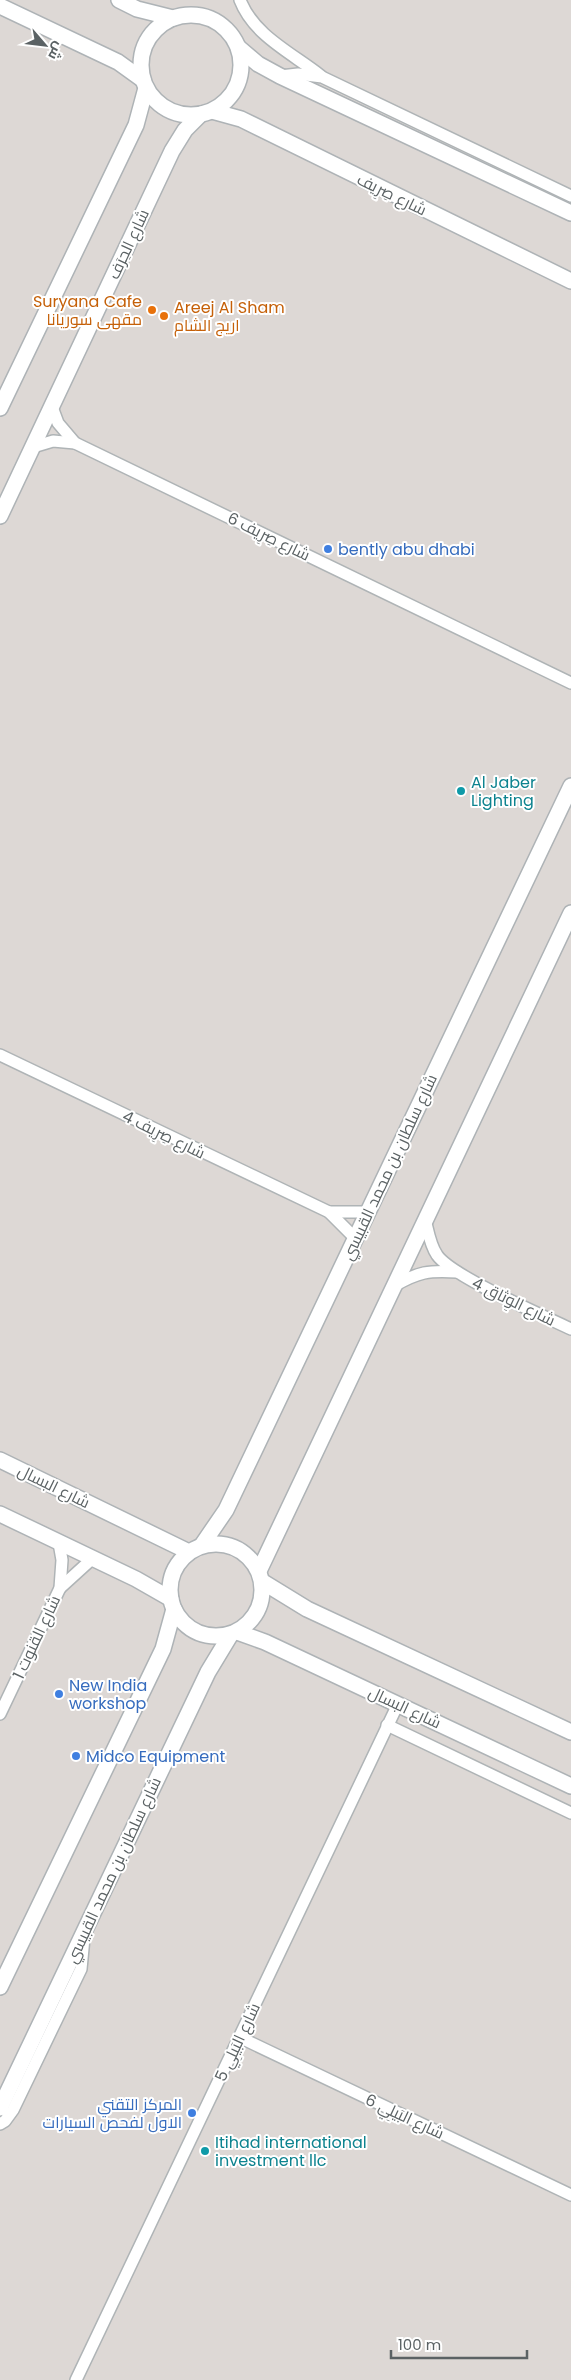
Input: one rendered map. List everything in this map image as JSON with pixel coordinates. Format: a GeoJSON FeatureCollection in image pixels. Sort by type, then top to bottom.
{"type":"FeatureCollection","features":[{"type":"Feature","properties":{"kind":"main road"},"geometry":{"type":"LineString","coordinates":[[119,0],[137,9],[173,18]]}},
{"type":"Feature","properties":{"kind":"main road"},"geometry":{"type":"LineString","coordinates":[[0,6],[118,62],[144,84],[156,101],[169,110],[185,115],[207,113],[229,96],[239,78],[241,64],[238,47]]}},
{"type":"Feature","properties":{"kind":"main road"},"geometry":{"type":"LineString","coordinates":[[0,408],[136,125],[144,84],[141,65],[146,43],[160,25],[173,18],[189,15],[205,17],[220,24],[231,35],[238,47],[258,64],[280,76],[571,212]]}},
{"type":"Feature","properties":{"kind":"main road","name":"شارع صِرِيف"},"geometry":{"type":"LineString","coordinates":[[207,113],[241,119],[571,281]]}},
{"type":"Feature","properties":{"kind":"main road","name":"شارع الحِرَف"},"geometry":{"type":"LineString","coordinates":[[0,516],[172,151],[185,130],[207,113]]}},
{"type":"Feature","properties":{"kind":"main road","name":"شارع سلطان بن محمد القبيسي"},"geometry":{"type":"LineString","coordinates":[[196,1548],[226,1510],[571,786]]}},
{"type":"Feature","properties":{"kind":"main road"},"geometry":{"type":"LineString","coordinates":[[261,1577],[425,1219],[571,913]]}},
{"type":"Feature","properties":{"kind":"main road","name":"شارع البسال"},"geometry":{"type":"LineString","coordinates":[[0,1460],[196,1548]]}},
{"type":"Feature","properties":{"kind":"main road"},"geometry":{"type":"LineString","coordinates":[[0,1514],[93,1558],[172,1604],[188,1627],[199,1633],[211,1636],[234,1633],[253,1619],[263,1595],[261,1577],[250,1557],[236,1547],[219,1543],[196,1548],[179,1562],[172,1574],[172,1604],[163,1650],[0,1987]]}},
{"type":"Feature","properties":{"kind":"main road"},"geometry":{"type":"LineString","coordinates":[[261,1577],[307,1609],[571,1732]]}},
{"type":"Feature","properties":{"kind":"main road","name":"شارع سلطان بن محمد القبيسي"},"geometry":{"type":"LineString","coordinates":[[0,2108],[208,1672],[234,1633]]}},
{"type":"Feature","properties":{"kind":"main road","name":"شارع البسال"},"geometry":{"type":"LineString","coordinates":[[234,1633],[265,1642],[571,1786]]}},
{"type":"Feature","properties":{"kind":"street"},"geometry":{"type":"LineString","coordinates":[[240,0],[246,13],[265,36],[322,77],[571,196]]}},
{"type":"Feature","properties":{"kind":"street"},"geometry":{"type":"LineString","coordinates":[[280,76],[298,74],[322,77]]}},
{"type":"Feature","properties":{"kind":"street","name":"شارع صِرِيف 6"},"geometry":{"type":"LineString","coordinates":[[52,407],[58,423],[75,442],[571,683]]}},
{"type":"Feature","properties":{"kind":"street","name":"شارع صِرِيف 6"},"geometry":{"type":"LineString","coordinates":[[33,447],[53,441],[75,442]]}},
{"type":"Feature","properties":{"kind":"street","name":"شارع صِرِيف 4"},"geometry":{"type":"LineString","coordinates":[[0,1055],[329,1212],[355,1238]]}},
{"type":"Feature","properties":{"kind":"street","name":"شارع صِرِيف 4"},"geometry":{"type":"LineString","coordinates":[[329,1212],[367,1212]]}},
{"type":"Feature","properties":{"kind":"street","name":"شارع الوِثاق 4"},"geometry":{"type":"LineString","coordinates":[[425,1219],[430,1240],[438,1256],[457,1272],[571,1329]]}},
{"type":"Feature","properties":{"kind":"street","name":"شارع الوِثاق 4"},"geometry":{"type":"LineString","coordinates":[[394,1286],[413,1275],[430,1270],[457,1272]]}},
{"type":"Feature","properties":{"kind":"street","name":"شارع القنوت 1"},"geometry":{"type":"LineString","coordinates":[[0,1714],[60,1588],[62,1560],[59,1543]]}},
{"type":"Feature","properties":{"kind":"street","name":"شارع القنوت 1"},"geometry":{"type":"LineString","coordinates":[[60,1588],[93,1558]]}},
{"type":"Feature","properties":{"kind":"street","name":"شارع البَيلِي 5"},"geometry":{"type":"LineString","coordinates":[[76,2380],[398,1704]]}},
{"type":"Feature","properties":{"kind":"street"},"geometry":{"type":"LineString","coordinates":[[387,1725],[571,1812]]}},
{"type":"Feature","properties":{"kind":"street"},"geometry":{"type":"LineString","coordinates":[[0,2124],[5,2121],[13,2110],[81,1970],[87,1924]]}},
{"type":"Feature","properties":{"kind":"street","name":"شارع البَيلِي 6"},"geometry":{"type":"LineString","coordinates":[[239,2037],[571,2195]]}},
{"type":"Feature","properties":{"kind":"shaded area"},"geometry":{"type":"Polygon","coordinates":[[[0,0],[571,0],[571,2380],[0,2380],[0,0]]]}},
{"type":"Feature","properties":{"kind":"place","name":"Suryana Cafe مقهى سوريانا"},"geometry":{"type":"Point","coordinates":[152,310]}},
{"type":"Feature","properties":{"kind":"place","name":"Areej Al Sham اريج الشام"},"geometry":{"type":"Point","coordinates":[164,316]}},
{"type":"Feature","properties":{"kind":"place","name":"bently abu dhabi"},"geometry":{"type":"Point","coordinates":[328,549]}},
{"type":"Feature","properties":{"kind":"place","name":"Al Jaber Lighting"},"geometry":{"type":"Point","coordinates":[461,791]}},
{"type":"Feature","properties":{"kind":"place","name":"New India workshop"},"geometry":{"type":"Point","coordinates":[59,1694]}},
{"type":"Feature","properties":{"kind":"place","name":"Midco Equipment"},"geometry":{"type":"Point","coordinates":[76,1756]}},
{"type":"Feature","properties":{"kind":"place","name":"المركز التقني الاول لفحص السيارات"},"geometry":{"type":"Point","coordinates":[192,2113]}},
{"type":"Feature","properties":{"kind":"place","name":"Itihad international investment llc"},"geometry":{"type":"Point","coordinates":[205,2151]}}]}
